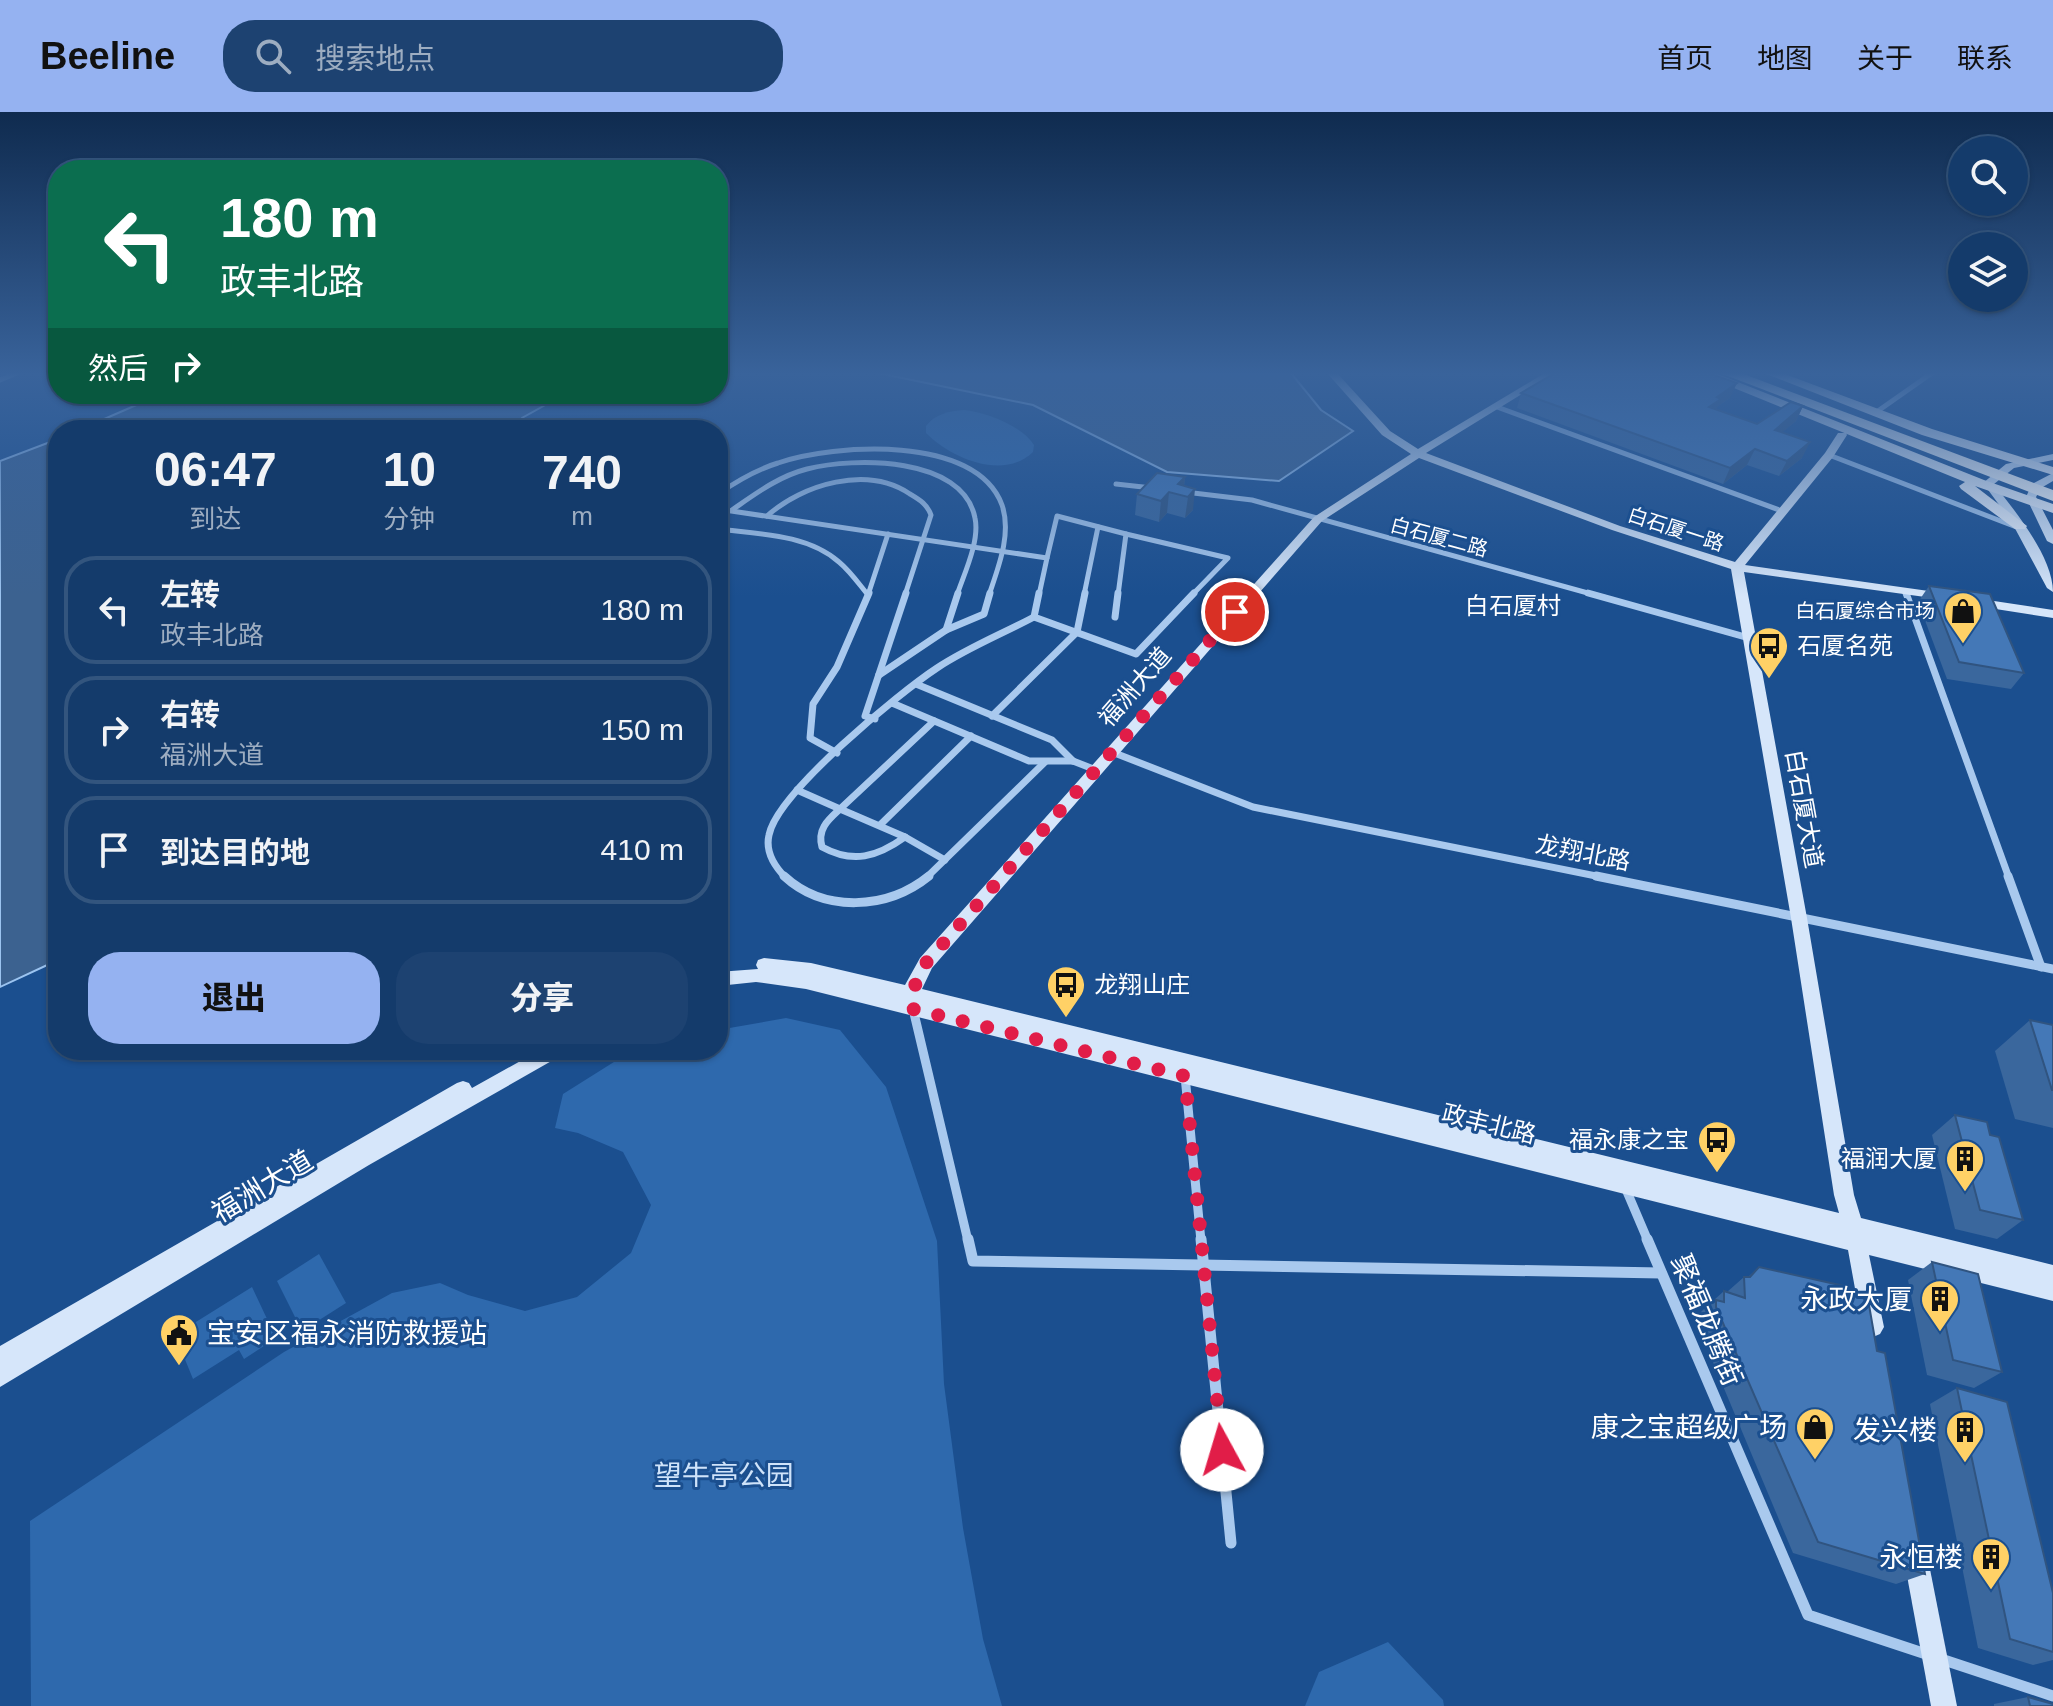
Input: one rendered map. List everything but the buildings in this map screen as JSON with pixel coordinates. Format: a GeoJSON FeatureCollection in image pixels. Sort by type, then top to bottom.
{"type":"FeatureCollection","features":[{"type":"Feature","properties":{"kind":"highway"},"geometry":{"type":"LineString","coordinates":[[1930,447],[2053,496]]}},
{"type":"Feature","properties":{"kind":"highway"},"geometry":{"type":"LineString","coordinates":[[1942,447],[2053,487]]}},
{"type":"Feature","properties":{"kind":"main road","name":"白石厦一路"},"geometry":{"type":"LineString","coordinates":[[1408,447],[1418,454],[1616,528],[1737,567],[1952,599]]}},
{"type":"Feature","properties":{"kind":"main road","name":"福洲大道"},"geometry":{"type":"LineString","coordinates":[[913,1002],[919,974],[926,963],[1318,519],[1429,447]]}},
{"type":"Feature","properties":{"kind":"main road"},"geometry":{"type":"LineString","coordinates":[[1737,567],[1834,447]]}},
{"type":"Feature","properties":{"kind":"main road"},"geometry":{"type":"LineString","coordinates":[[1895,447],[2053,509]]}},
{"type":"Feature","properties":{"kind":"main road"},"geometry":{"type":"LineString","coordinates":[[1896,447],[1962,470],[1986,457],[1969,447]]}},
{"type":"Feature","properties":{"kind":"main road"},"geometry":{"type":"LineString","coordinates":[[1977,447],[2053,474],[2033,489],[2034,503],[2053,541]]}},
{"type":"Feature","properties":{"kind":"main road"},"geometry":{"type":"LineString","coordinates":[[1918,457],[1961,482],[2021,528]]}},
{"type":"Feature","properties":{"kind":"main road"},"geometry":{"type":"LineString","coordinates":[[2053,457],[2003,470],[1990,481],[1990,487],[2021,528],[2053,588]]}},
{"type":"Feature","properties":{"kind":"main road"},"geometry":{"type":"LineString","coordinates":[[2053,487],[2040,498],[2053,509]]}},
{"type":"Feature","properties":{"kind":"main road","name":"白石厦大道"},"geometry":{"type":"LineString","coordinates":[[1737,567],[1844,1195],[1855,1234],[1876,1342]]}},
{"type":"Feature","properties":{"kind":"main road"},"geometry":{"type":"LineString","coordinates":[[1968,601],[2053,614]]}},
{"type":"Feature","properties":{"kind":"main road"},"geometry":{"type":"LineString","coordinates":[[728,968],[785,966],[913,1002]]}},
{"type":"Feature","properties":{"kind":"main road"},"geometry":{"type":"LineString","coordinates":[[728,978],[756,975],[782,977],[913,1002]]}},
{"type":"Feature","properties":{"kind":"main road","name":"政丰北路"},"geometry":{"type":"LineString","coordinates":[[913,1002],[1185,1076],[1624,1185],[2053,1275]]}},
{"type":"Feature","properties":{"kind":"main road","name":"政丰北路"},"geometry":{"type":"LineString","coordinates":[[913,1002],[1855,1234],[2053,1291]]}},
{"type":"Feature","properties":{"kind":"main road","name":"福洲大道"},"geometry":{"type":"LineString","coordinates":[[0,1358],[406,1120],[516,1060]]}},
{"type":"Feature","properties":{"kind":"main road","name":"福洲大道"},"geometry":{"type":"LineString","coordinates":[[0,1376],[362,1159],[538,1060]]}},
{"type":"Feature","properties":{"kind":"main road"},"geometry":{"type":"LineString","coordinates":[[1912,1539],[1944,1706]]}},
{"type":"Feature","properties":{"kind":"street"},"geometry":{"type":"LineString","coordinates":[[1608,447],[1782,511]]}},
{"type":"Feature","properties":{"kind":"street"},"geometry":{"type":"LineString","coordinates":[[728,487],[778,462],[807,454],[848,449],[890,449],[928,455],[956,462],[984,478],[1000,499],[1006,519],[984,614],[946,630],[879,675]]}},
{"type":"Feature","properties":{"kind":"street"},"geometry":{"type":"LineString","coordinates":[[1829,455],[2021,528]]}},
{"type":"Feature","properties":{"kind":"street"},"geometry":{"type":"LineString","coordinates":[[731,511],[770,483],[806,469],[849,462],[882,462],[916,468],[950,482],[968,498],[976,519],[946,630]]}},
{"type":"Feature","properties":{"kind":"street"},"geometry":{"type":"LineString","coordinates":[[767,516],[786,499],[813,487],[845,481],[897,485],[915,494],[928,506],[931,515],[924,540],[865,716],[875,719]]}},
{"type":"Feature","properties":{"kind":"street"},"geometry":{"type":"LineString","coordinates":[[1116,484],[1157,489]]}},
{"type":"Feature","properties":{"kind":"street","name":"白石厦二路"},"geometry":{"type":"LineString","coordinates":[[1173,491],[1252,500],[1749,638]]}},
{"type":"Feature","properties":{"kind":"street"},"geometry":{"type":"LineString","coordinates":[[728,511],[1047,558]]}},
{"type":"Feature","properties":{"kind":"street"},"geometry":{"type":"LineString","coordinates":[[1034,617],[1057,516],[1228,558],[1136,654],[1034,617],[935,669],[892,703],[797,790],[771,825],[767,849],[776,871],[805,894],[839,904],[873,900],[907,891],[945,860],[1045,762]]}},
{"type":"Feature","properties":{"kind":"street"},"geometry":{"type":"LineString","coordinates":[[992,716],[1077,632],[1098,527]]}},
{"type":"Feature","properties":{"kind":"street"},"geometry":{"type":"LineString","coordinates":[[728,531],[797,541],[829,554],[849,571],[868,595]]}},
{"type":"Feature","properties":{"kind":"street"},"geometry":{"type":"LineString","coordinates":[[837,753],[810,738],[813,704],[837,667],[868,595],[888,534]]}},
{"type":"Feature","properties":{"kind":"street"},"geometry":{"type":"LineString","coordinates":[[1115,617],[1126,534]]}},
{"type":"Feature","properties":{"kind":"street"},"geometry":{"type":"LineString","coordinates":[[1906,592],[2041,967]]}},
{"type":"Feature","properties":{"kind":"street"},"geometry":{"type":"LineString","coordinates":[[916,684],[1052,740],[1073,761]]}},
{"type":"Feature","properties":{"kind":"street"},"geometry":{"type":"LineString","coordinates":[[892,703],[1029,761],[1073,761],[1096,770]]}},
{"type":"Feature","properties":{"kind":"street"},"geometry":{"type":"LineString","coordinates":[[905,837],[888,851],[866,859],[848,860],[822,847],[819,837],[824,824],[839,808],[934,721]]}},
{"type":"Feature","properties":{"kind":"street"},"geometry":{"type":"LineString","coordinates":[[880,825],[971,736]]}},
{"type":"Feature","properties":{"kind":"street","name":"龙翔北路"},"geometry":{"type":"LineString","coordinates":[[1112,752],[1253,807],[2053,969]]}},
{"type":"Feature","properties":{"kind":"street"},"geometry":{"type":"LineString","coordinates":[[797,790],[880,825],[945,860]]}},
{"type":"Feature","properties":{"kind":"street"},"geometry":{"type":"LineString","coordinates":[[913,1002],[973,1261],[1661,1273]]}},
{"type":"Feature","properties":{"kind":"street"},"geometry":{"type":"LineString","coordinates":[[1185,1076],[1231,1543]]}},
{"type":"Feature","properties":{"kind":"street","name":"聚福龙腾街"},"geometry":{"type":"LineString","coordinates":[[1624,1185],[1808,1615],[2053,1696]]}},
{"type":"Feature","properties":{"kind":"green space"},"geometry":{"type":"Polygon","coordinates":[[[944,447],[1034,447],[1033,452],[1021,461],[1007,465],[978,463],[944,447]]]}},
{"type":"Feature","properties":{"kind":"green space","name":"望牛亭公园"},"geometry":{"type":"Polygon","coordinates":[[[786,1018],[840,1030],[886,1087],[937,1241],[944,1384],[963,1528],[983,1639],[1002,1706],[31,1706],[30,1521],[284,1352],[392,1293],[440,1283],[468,1295],[525,1311],[577,1297],[631,1253],[651,1205],[623,1152],[578,1133],[555,1128],[563,1094],[617,1060],[728,1060],[728,1028],[786,1018]]]}},
{"type":"Feature","properties":{"kind":"green space"},"geometry":{"type":"Polygon","coordinates":[[[319,1254],[346,1303],[302,1331],[277,1281],[319,1254]]]}},
{"type":"Feature","properties":{"kind":"green space"},"geometry":{"type":"Polygon","coordinates":[[[252,1287],[276,1338],[244,1359],[239,1350],[193,1379],[175,1335],[252,1287]]]}},
{"type":"Feature","properties":{"kind":"green space"},"geometry":{"type":"Polygon","coordinates":[[[1388,1642],[1443,1700],[1444,1706],[1305,1706],[1319,1672],[1388,1642]]]}},
{"type":"Feature","properties":{"kind":"shaded area"},"geometry":{"type":"Polygon","coordinates":[[[36,447],[48,447],[48,965],[0,987],[0,461],[36,447]]]}},
{"type":"Feature","properties":{"kind":"shaded area"},"geometry":{"type":"Polygon","coordinates":[[[1118,447],[1329,447],[1279,481],[1167,472],[1118,447]]]}},
{"type":"Feature","properties":{"kind":"place","name":"白石厦综合市场"},"geometry":{"type":"Point","coordinates":[1963,645]}},
{"type":"Feature","properties":{"kind":"place","name":"石厦名苑"},"geometry":{"type":"Point","coordinates":[1769,680]}},
{"type":"Feature","properties":{"kind":"place","name":"龙翔山庄"},"geometry":{"type":"Point","coordinates":[1066,1019]}},
{"type":"Feature","properties":{"kind":"place","name":"福永康之宝"},"geometry":{"type":"Point","coordinates":[1717,1174]}},
{"type":"Feature","properties":{"kind":"place","name":"福润大厦"},"geometry":{"type":"Point","coordinates":[1965,1193]}},
{"type":"Feature","properties":{"kind":"place","name":"永政大厦"},"geometry":{"type":"Point","coordinates":[1940,1333]}},
{"type":"Feature","properties":{"kind":"place","name":"宝安区福永消防救援站"},"geometry":{"type":"Point","coordinates":[179,1367]}},
{"type":"Feature","properties":{"kind":"place","name":"康之宝超级广场"},"geometry":{"type":"Point","coordinates":[1815,1461]}},
{"type":"Feature","properties":{"kind":"place","name":"发兴楼"},"geometry":{"type":"Point","coordinates":[1965,1464]}},
{"type":"Feature","properties":{"kind":"place","name":"永恒楼"},"geometry":{"type":"Point","coordinates":[1991,1591]}},
{"type":"Feature","properties":{"kind":"district","name":"白石厦村"},"geometry":{"type":"Point","coordinates":[1513,606]}},
{"type":"Feature","properties":{"kind":"route"},"geometry":{"type":"LineString","coordinates":[[1222,1450],[1185,1076],[913,1009],[913,994],[914,984],[926,963],[1235,612]]}}]}
